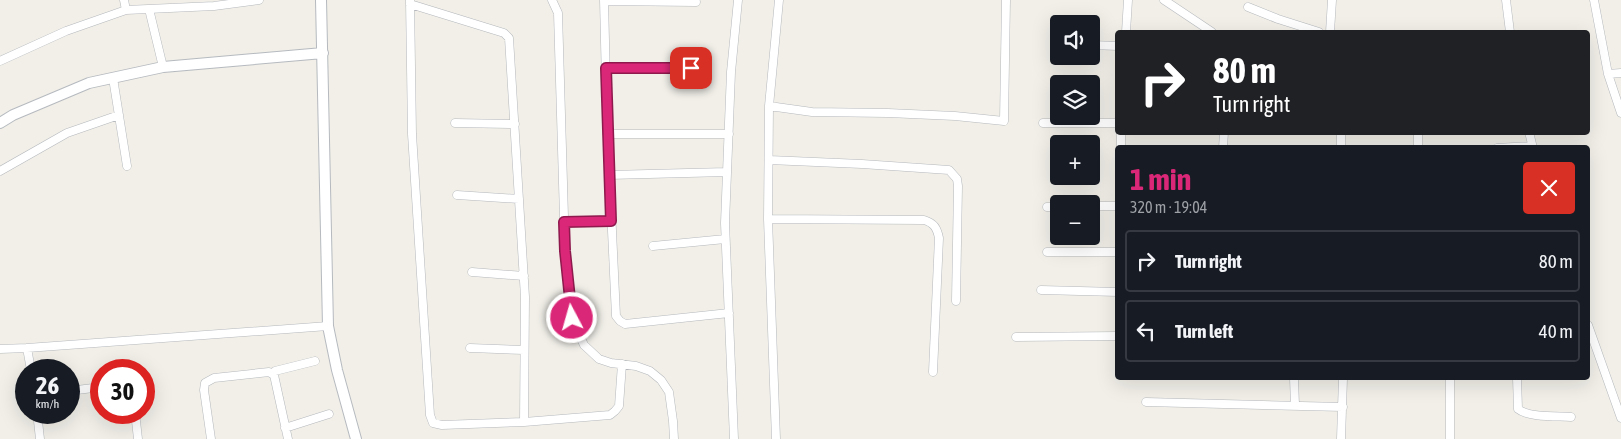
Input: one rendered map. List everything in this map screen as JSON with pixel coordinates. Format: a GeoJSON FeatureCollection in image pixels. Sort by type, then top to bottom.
{"type":"FeatureCollection","features":[{"type":"Feature","properties":{"kind":"street"},"geometry":{"type":"LineString","coordinates":[[124,0],[126,10]]}},
{"type":"Feature","properties":{"kind":"street"},"geometry":{"type":"LineString","coordinates":[[0,61],[66,32],[126,10],[214,6],[259,0]]}},
{"type":"Feature","properties":{"kind":"street"},"geometry":{"type":"LineString","coordinates":[[321,0],[328,326],[337,370],[356,439]]}},
{"type":"Feature","properties":{"kind":"street"},"geometry":{"type":"LineString","coordinates":[[552,0],[558,13],[565,251],[572,318],[584,346],[599,359],[650,371],[661,380],[669,392],[674,439]]}},
{"type":"Feature","properties":{"kind":"street"},"geometry":{"type":"LineString","coordinates":[[734,439],[725,239],[731,72],[738,0]]}},
{"type":"Feature","properties":{"kind":"street"},"geometry":{"type":"LineString","coordinates":[[776,439],[768,219],[769,106],[779,0]]}},
{"type":"Feature","properties":{"kind":"street"},"geometry":{"type":"LineString","coordinates":[[769,106],[812,112],[955,116],[1004,121],[1006,0]]}},
{"type":"Feature","properties":{"kind":"street"},"geometry":{"type":"LineString","coordinates":[[1126,30],[1128,0]]}},
{"type":"Feature","properties":{"kind":"street"},"geometry":{"type":"LineString","coordinates":[[1164,0],[1209,30]]}},
{"type":"Feature","properties":{"kind":"street"},"geometry":{"type":"LineString","coordinates":[[1330,30],[1332,0]]}},
{"type":"Feature","properties":{"kind":"street"},"geometry":{"type":"LineString","coordinates":[[1506,0],[1510,30]]}},
{"type":"Feature","properties":{"kind":"street"},"geometry":{"type":"LineString","coordinates":[[1594,0],[1608,74],[1621,113]]}},
{"type":"Feature","properties":{"kind":"street"},"geometry":{"type":"LineString","coordinates":[[696,2],[604,1],[609,175],[616,316],[626,324],[729,313]]}},
{"type":"Feature","properties":{"kind":"street"},"geometry":{"type":"LineString","coordinates":[[524,422],[524,276],[509,38],[504,33],[410,2],[412,134],[430,415],[433,422],[442,425],[524,422],[610,415],[619,406],[622,364]]}},
{"type":"Feature","properties":{"kind":"street"},"geometry":{"type":"LineString","coordinates":[[1248,7],[1313,30]]}},
{"type":"Feature","properties":{"kind":"street"},"geometry":{"type":"LineString","coordinates":[[149,10],[163,67]]}},
{"type":"Feature","properties":{"kind":"street"},"geometry":{"type":"LineString","coordinates":[[1100,45],[1115,46]]}},
{"type":"Feature","properties":{"kind":"street"},"geometry":{"type":"LineString","coordinates":[[0,123],[13,115],[89,83],[163,67],[323,53]]}},
{"type":"Feature","properties":{"kind":"street"},"geometry":{"type":"LineString","coordinates":[[606,68],[691,68]]}},
{"type":"Feature","properties":{"kind":"street"},"geometry":{"type":"LineString","coordinates":[[1608,74],[1621,73]]}},
{"type":"Feature","properties":{"kind":"street"},"geometry":{"type":"LineString","coordinates":[[113,78],[128,166]]}},
{"type":"Feature","properties":{"kind":"street"},"geometry":{"type":"LineString","coordinates":[[0,171],[67,133],[119,115]]}},
{"type":"Feature","properties":{"kind":"street"},"geometry":{"type":"LineString","coordinates":[[1043,122],[1115,123]]}},
{"type":"Feature","properties":{"kind":"street"},"geometry":{"type":"LineString","coordinates":[[455,123],[515,124]]}},
{"type":"Feature","properties":{"kind":"street"},"geometry":{"type":"LineString","coordinates":[[608,134],[729,134]]}},
{"type":"Feature","properties":{"kind":"street"},"geometry":{"type":"LineString","coordinates":[[769,160],[949,170],[957,179],[958,186],[956,302]]}},
{"type":"Feature","properties":{"kind":"street"},"geometry":{"type":"LineString","coordinates":[[609,175],[727,172]]}},
{"type":"Feature","properties":{"kind":"street"},"geometry":{"type":"LineString","coordinates":[[457,195],[519,199]]}},
{"type":"Feature","properties":{"kind":"street"},"geometry":{"type":"LineString","coordinates":[[1100,206],[1115,206]]}},
{"type":"Feature","properties":{"kind":"street"},"geometry":{"type":"LineString","coordinates":[[768,219],[924,220],[931,222],[937,229],[939,238],[934,372]]}},
{"type":"Feature","properties":{"kind":"street"},"geometry":{"type":"LineString","coordinates":[[564,222],[611,221]]}},
{"type":"Feature","properties":{"kind":"street"},"geometry":{"type":"LineString","coordinates":[[653,246],[725,239]]}},
{"type":"Feature","properties":{"kind":"street"},"geometry":{"type":"LineString","coordinates":[[1046,252],[1115,252]]}},
{"type":"Feature","properties":{"kind":"street"},"geometry":{"type":"LineString","coordinates":[[472,272],[524,276]]}},
{"type":"Feature","properties":{"kind":"street"},"geometry":{"type":"LineString","coordinates":[[1042,290],[1115,292]]}},
{"type":"Feature","properties":{"kind":"street"},"geometry":{"type":"LineString","coordinates":[[0,349],[328,326]]}},
{"type":"Feature","properties":{"kind":"street"},"geometry":{"type":"LineString","coordinates":[[1590,331],[1621,418]]}},
{"type":"Feature","properties":{"kind":"street"},"geometry":{"type":"LineString","coordinates":[[1016,337],[1115,336]]}},
{"type":"Feature","properties":{"kind":"street"},"geometry":{"type":"LineString","coordinates":[[28,348],[29,359]]}},
{"type":"Feature","properties":{"kind":"street"},"geometry":{"type":"LineString","coordinates":[[470,348],[524,350]]}},
{"type":"Feature","properties":{"kind":"street"},"geometry":{"type":"LineString","coordinates":[[272,374],[275,371],[315,361]]}},
{"type":"Feature","properties":{"kind":"street"},"geometry":{"type":"LineString","coordinates":[[211,439],[204,390],[205,383],[214,378],[269,372],[274,375],[288,439]]}},
{"type":"Feature","properties":{"kind":"street"},"geometry":{"type":"LineString","coordinates":[[1294,380],[1295,406]]}},
{"type":"Feature","properties":{"kind":"street"},"geometry":{"type":"LineString","coordinates":[[1341,439],[1343,380]]}},
{"type":"Feature","properties":{"kind":"street"},"geometry":{"type":"LineString","coordinates":[[1450,380],[1450,439]]}},
{"type":"Feature","properties":{"kind":"street"},"geometry":{"type":"LineString","coordinates":[[1517,380],[1518,409],[1522,412],[1544,416],[1571,417]]}},
{"type":"Feature","properties":{"kind":"street"},"geometry":{"type":"LineString","coordinates":[[1146,402],[1343,407]]}},
{"type":"Feature","properties":{"kind":"street"},"geometry":{"type":"LineString","coordinates":[[285,428],[329,414]]}},
{"type":"Feature","properties":{"kind":"street"},"geometry":{"type":"LineString","coordinates":[[38,424],[40,439]]}},
{"type":"Feature","properties":{"kind":"street"},"geometry":{"type":"LineString","coordinates":[[136,424],[138,439]]}},
{"type":"Feature","properties":{"kind":"route"},"geometry":{"type":"LineString","coordinates":[[572,318],[564,222],[611,221],[606,68],[691,68]]}}]}
